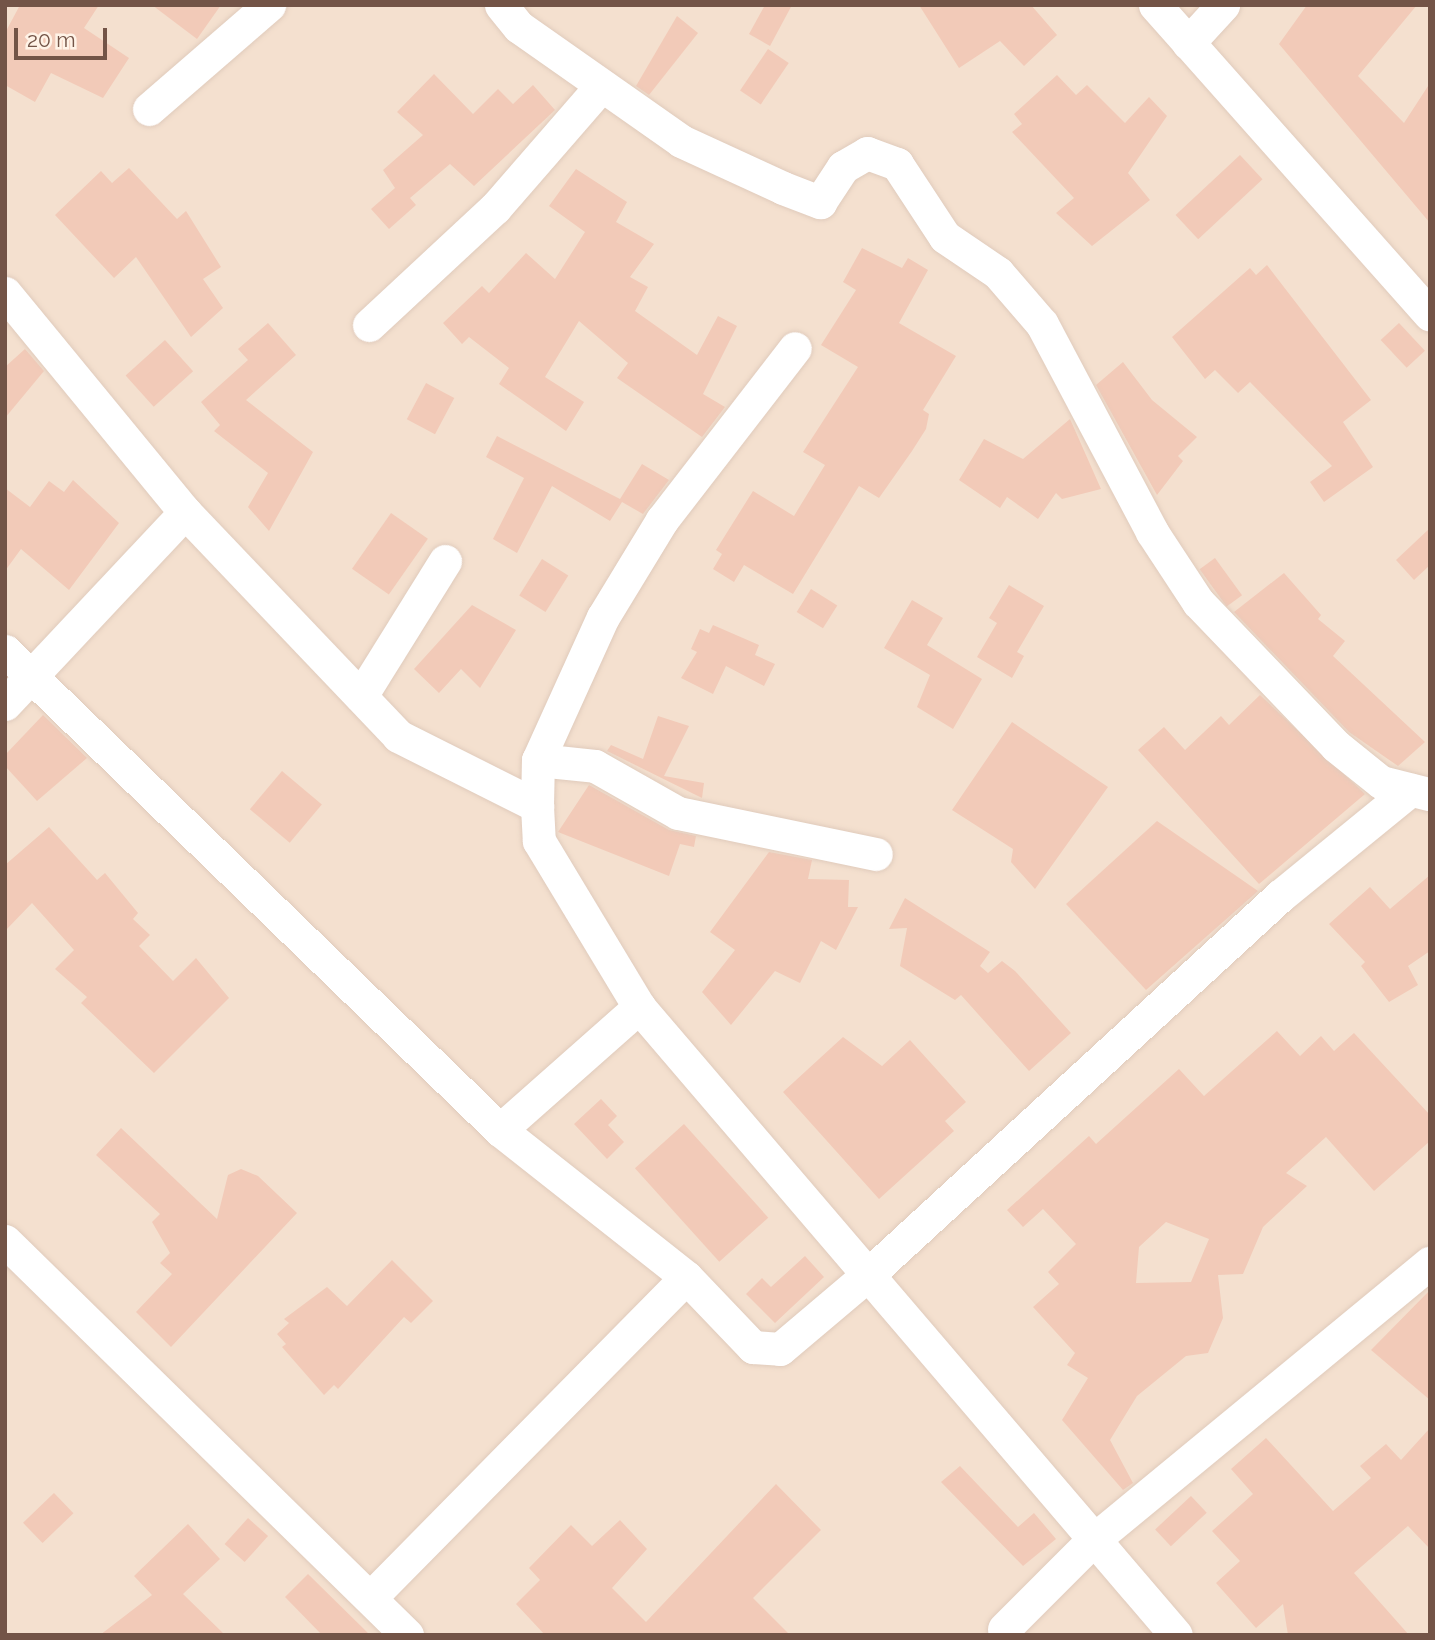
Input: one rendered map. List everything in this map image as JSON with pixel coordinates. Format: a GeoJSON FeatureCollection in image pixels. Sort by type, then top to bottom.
{"type":"FeatureCollection","features":[{"type":"Feature","properties":{"kind":"street"},"geometry":{"type":"LineString","coordinates":[[149,109],[269,5]]}},
{"type":"Feature","properties":{"kind":"street"},"geometry":{"type":"LineString","coordinates":[[500,5],[519,27],[681,141],[820,202],[843,167],[867,153],[897,164],[945,237],[998,273],[1042,324],[1152,532],[1198,602],[1336,746],[1381,782],[1420,792]]}},
{"type":"Feature","properties":{"kind":"street"},"geometry":{"type":"LineString","coordinates":[[1155,5],[1430,315]]}},
{"type":"Feature","properties":{"kind":"street"},"geometry":{"type":"LineString","coordinates":[[1188,43],[1223,5]]}},
{"type":"Feature","properties":{"kind":"street"},"geometry":{"type":"LineString","coordinates":[[369,325],[495,208],[601,86]]}},
{"type":"Feature","properties":{"kind":"street"},"geometry":{"type":"LineString","coordinates":[[5,293],[185,512],[398,736],[537,806]]}},
{"type":"Feature","properties":{"kind":"street"},"geometry":{"type":"LineString","coordinates":[[795,348],[662,520],[603,617],[538,760],[539,841],[639,1007],[871,1272],[1091,1542],[1176,1635]]}},
{"type":"Feature","properties":{"kind":"street"},"geometry":{"type":"LineString","coordinates":[[5,704],[185,512]]}},
{"type":"Feature","properties":{"kind":"street"},"geometry":{"type":"LineString","coordinates":[[361,696],[445,561]]}},
{"type":"Feature","properties":{"kind":"street"},"geometry":{"type":"LineString","coordinates":[[5,651],[500,1130],[686,1277],[753,1348],[780,1349],[871,1272],[1280,897],[1420,792]]}},
{"type":"Feature","properties":{"kind":"street"},"geometry":{"type":"LineString","coordinates":[[538,760],[595,766],[678,813],[876,854]]}},
{"type":"Feature","properties":{"kind":"street"},"geometry":{"type":"LineString","coordinates":[[500,1130],[639,1007]]}},
{"type":"Feature","properties":{"kind":"street"},"geometry":{"type":"LineString","coordinates":[[5,1241],[407,1635]]}},
{"type":"Feature","properties":{"kind":"street"},"geometry":{"type":"LineString","coordinates":[[1004,1629],[1091,1542],[1430,1263]]}},
{"type":"Feature","properties":{"kind":"street"},"geometry":{"type":"LineString","coordinates":[[370,1598],[686,1277]]}},
{"type":"Feature","properties":{"kind":"shaded area"},"geometry":{"type":"Polygon","coordinates":[[[5,5],[1430,5],[1430,1635],[5,1635],[5,5]]]}},
{"type":"Feature","properties":{"kind":"building"},"geometry":{"type":"Polygon","coordinates":[[[20,5],[99,5],[84,28],[129,58],[103,98],[51,73],[35,102],[5,85],[5,33],[20,5]]]}},
{"type":"Feature","properties":{"kind":"building"},"geometry":{"type":"Polygon","coordinates":[[[152,5],[221,5],[197,39],[152,5]]]}},
{"type":"Feature","properties":{"kind":"building"},"geometry":{"type":"Polygon","coordinates":[[[765,5],[792,5],[770,46],[749,34],[765,5]]]}},
{"type":"Feature","properties":{"kind":"building"},"geometry":{"type":"Polygon","coordinates":[[[919,5],[1031,5],[1057,35],[1024,66],[1000,41],[959,68],[919,5]]]}},
{"type":"Feature","properties":{"kind":"building"},"geometry":{"type":"Polygon","coordinates":[[[1307,5],[1417,5],[1358,76],[1404,123],[1430,83],[1430,223],[1279,44],[1307,5]]]}},
{"type":"Feature","properties":{"kind":"building"},"geometry":{"type":"Polygon","coordinates":[[[677,16],[698,33],[649,95],[636,86],[677,16]]]}},
{"type":"Feature","properties":{"kind":"building"},"geometry":{"type":"Polygon","coordinates":[[[768,49],[789,63],[761,104],[740,90],[768,49]]]}},
{"type":"Feature","properties":{"kind":"building"},"geometry":{"type":"Polygon","coordinates":[[[434,74],[473,114],[498,89],[513,104],[533,85],[555,110],[474,186],[450,164],[410,198],[416,205],[389,229],[371,209],[395,188],[383,170],[423,135],[397,112],[434,74]]]}},
{"type":"Feature","properties":{"kind":"building"},"geometry":{"type":"Polygon","coordinates":[[[1057,75],[1076,95],[1087,85],[1125,123],[1149,97],[1167,116],[1128,173],[1150,200],[1092,246],[1056,213],[1074,198],[1012,132],[1022,124],[1014,114],[1057,75]]]}},
{"type":"Feature","properties":{"kind":"building"},"geometry":{"type":"Polygon","coordinates":[[[1240,155],[1263,179],[1198,239],[1176,215],[1240,155]]]}},
{"type":"Feature","properties":{"kind":"building"},"geometry":{"type":"Polygon","coordinates":[[[129,168],[177,219],[186,211],[221,267],[203,279],[223,308],[191,337],[136,257],[114,278],[55,215],[101,171],[112,183],[129,168]]]}},
{"type":"Feature","properties":{"kind":"building"},"geometry":{"type":"Polygon","coordinates":[[[576,169],[627,202],[616,222],[654,244],[630,277],[648,287],[635,311],[697,355],[718,316],[737,326],[703,394],[725,407],[702,437],[617,378],[628,363],[579,321],[545,377],[584,402],[566,431],[499,384],[509,368],[469,337],[462,344],[443,323],[482,286],[489,293],[526,253],[555,279],[585,232],[549,206],[576,169]]]}},
{"type":"Feature","properties":{"kind":"building"},"geometry":{"type":"Polygon","coordinates":[[[862,248],[902,268],[908,258],[928,270],[899,323],[956,356],[923,410],[929,414],[926,429],[912,451],[879,498],[859,486],[793,594],[744,565],[734,582],[713,569],[722,554],[716,550],[753,491],[794,516],[825,465],[803,452],[858,367],[821,345],[856,290],[843,282],[862,248]]]}},
{"type":"Feature","properties":{"kind":"building"},"geometry":{"type":"Polygon","coordinates":[[[1267,265],[1371,400],[1343,422],[1373,467],[1324,502],[1310,482],[1332,466],[1250,382],[1238,393],[1215,370],[1205,379],[1172,337],[1250,268],[1256,275],[1267,265]]]}},
{"type":"Feature","properties":{"kind":"building"},"geometry":{"type":"Polygon","coordinates":[[[268,323],[296,355],[246,400],[313,452],[269,531],[248,507],[268,473],[214,431],[220,425],[201,402],[248,360],[238,349],[268,323]]]}},
{"type":"Feature","properties":{"kind":"building"},"geometry":{"type":"Polygon","coordinates":[[[1399,323],[1425,351],[1407,368],[1381,340],[1399,323]]]}},
{"type":"Feature","properties":{"kind":"building"},"geometry":{"type":"Polygon","coordinates":[[[165,340],[193,371],[154,407],[126,375],[165,340]]]}},
{"type":"Feature","properties":{"kind":"building"},"geometry":{"type":"Polygon","coordinates":[[[25,349],[44,371],[5,418],[5,367],[25,349]]]}},
{"type":"Feature","properties":{"kind":"building"},"geometry":{"type":"Polygon","coordinates":[[[1123,362],[1152,400],[1197,437],[1178,456],[1183,461],[1157,495],[1096,385],[1123,362]]]}},
{"type":"Feature","properties":{"kind":"building"},"geometry":{"type":"Polygon","coordinates":[[[426,383],[454,398],[435,434],[407,419],[426,383]]]}},
{"type":"Feature","properties":{"kind":"building"},"geometry":{"type":"Polygon","coordinates":[[[1070,419],[1101,489],[1062,499],[1056,493],[1038,519],[1007,497],[1000,508],[959,480],[984,439],[1023,459],[1070,419]]]}},
{"type":"Feature","properties":{"kind":"building"},"geometry":{"type":"Polygon","coordinates":[[[497,436],[620,499],[642,464],[669,480],[643,514],[622,502],[610,521],[552,486],[517,553],[493,539],[524,478],[486,457],[497,436]]]}},
{"type":"Feature","properties":{"kind":"building"},"geometry":{"type":"Polygon","coordinates":[[[73,480],[119,523],[69,590],[21,549],[5,571],[5,488],[30,507],[49,481],[64,492],[73,480]]]}},
{"type":"Feature","properties":{"kind":"building"},"geometry":{"type":"Polygon","coordinates":[[[391,513],[428,539],[389,595],[352,569],[391,513]]]}},
{"type":"Feature","properties":{"kind":"building"},"geometry":{"type":"Polygon","coordinates":[[[1430,528],[1430,565],[1414,580],[1396,560],[1430,528]]]}},
{"type":"Feature","properties":{"kind":"building"},"geometry":{"type":"Polygon","coordinates":[[[1215,558],[1242,595],[1227,606],[1200,569],[1215,558]]]}},
{"type":"Feature","properties":{"kind":"building"},"geometry":{"type":"Polygon","coordinates":[[[542,559],[568,575],[546,612],[519,595],[542,559]]]}},
{"type":"Feature","properties":{"kind":"building"},"geometry":{"type":"Polygon","coordinates":[[[1284,573],[1321,615],[1318,619],[1345,641],[1333,656],[1425,742],[1398,766],[1349,732],[1234,612],[1284,573]]]}},
{"type":"Feature","properties":{"kind":"building"},"geometry":{"type":"Polygon","coordinates":[[[1009,585],[1044,606],[1017,652],[1024,656],[1012,678],[977,657],[997,623],[989,618],[1009,585]]]}},
{"type":"Feature","properties":{"kind":"building"},"geometry":{"type":"Polygon","coordinates":[[[811,589],[837,605],[823,628],[797,612],[811,589]]]}},
{"type":"Feature","properties":{"kind":"building"},"geometry":{"type":"Polygon","coordinates":[[[912,600],[943,618],[927,645],[982,679],[953,729],[917,707],[930,675],[884,648],[912,600]]]}},
{"type":"Feature","properties":{"kind":"building"},"geometry":{"type":"Polygon","coordinates":[[[472,605],[516,630],[480,688],[461,669],[439,693],[414,669],[472,605]]]}},
{"type":"Feature","properties":{"kind":"building"},"geometry":{"type":"Polygon","coordinates":[[[713,625],[759,645],[755,655],[775,664],[764,686],[726,666],[713,694],[681,678],[697,652],[691,649],[700,629],[709,633],[713,625]]]}},
{"type":"Feature","properties":{"kind":"building"},"geometry":{"type":"Polygon","coordinates":[[[1260,695],[1365,794],[1259,884],[1138,750],[1164,727],[1185,750],[1221,716],[1229,725],[1260,695]]]}},
{"type":"Feature","properties":{"kind":"building"},"geometry":{"type":"Polygon","coordinates":[[[43,715],[87,758],[37,801],[5,766],[5,755],[43,715]]]}},
{"type":"Feature","properties":{"kind":"building"},"geometry":{"type":"Polygon","coordinates":[[[658,716],[689,726],[664,776],[704,783],[702,798],[607,751],[611,745],[643,759],[658,716]]]}},
{"type":"Feature","properties":{"kind":"building"},"geometry":{"type":"Polygon","coordinates":[[[1012,722],[1108,787],[1035,889],[1011,862],[1013,849],[952,810],[1012,722]]]}},
{"type":"Feature","properties":{"kind":"building"},"geometry":{"type":"Polygon","coordinates":[[[282,771],[322,804],[290,843],[250,809],[282,771]]]}},
{"type":"Feature","properties":{"kind":"building"},"geometry":{"type":"Polygon","coordinates":[[[589,785],[669,830],[696,836],[694,847],[680,844],[669,876],[558,832],[589,785]]]}},
{"type":"Feature","properties":{"kind":"building"},"geometry":{"type":"Polygon","coordinates":[[[1157,821],[1258,891],[1146,990],[1066,904],[1157,821]]]}},
{"type":"Feature","properties":{"kind":"building"},"geometry":{"type":"Polygon","coordinates":[[[49,827],[97,880],[105,873],[138,913],[133,919],[150,935],[139,946],[173,981],[196,958],[229,998],[154,1073],[81,1003],[87,997],[55,969],[74,950],[32,903],[5,931],[5,865],[49,827]]]}},
{"type":"Feature","properties":{"kind":"building"},"geometry":{"type":"Polygon","coordinates":[[[769,852],[812,860],[808,879],[849,880],[848,907],[858,907],[836,950],[821,941],[800,983],[775,971],[731,1025],[702,992],[735,950],[710,932],[769,852]]]}},
{"type":"Feature","properties":{"kind":"building"},"geometry":{"type":"Polygon","coordinates":[[[1430,875],[1430,951],[1408,966],[1418,985],[1389,1002],[1361,966],[1365,962],[1329,924],[1370,887],[1390,909],[1430,875]]]}},
{"type":"Feature","properties":{"kind":"building"},"geometry":{"type":"Polygon","coordinates":[[[905,898],[990,952],[980,966],[988,973],[1002,961],[1015,971],[1071,1033],[1029,1071],[961,995],[955,1000],[900,966],[907,928],[889,929],[905,898]]]}},
{"type":"Feature","properties":{"kind":"building"},"geometry":{"type":"Polygon","coordinates":[[[1277,1031],[1300,1056],[1321,1036],[1334,1051],[1354,1033],[1430,1115],[1430,1141],[1374,1191],[1326,1137],[1286,1173],[1307,1186],[1263,1227],[1243,1274],[1218,1275],[1223,1318],[1208,1353],[1186,1356],[1137,1396],[1110,1440],[1133,1483],[1123,1490],[1062,1420],[1088,1378],[1067,1365],[1075,1353],[1033,1307],[1059,1284],[1048,1272],[1076,1244],[1043,1209],[1023,1227],[1007,1210],[1089,1136],[1096,1144],[1179,1069],[1204,1096],[1277,1031]],[[1166,1222],[1139,1247],[1136,1283],[1191,1282],[1209,1239],[1166,1222]]]}},
{"type":"Feature","properties":{"kind":"building"},"geometry":{"type":"Polygon","coordinates":[[[843,1037],[882,1066],[910,1040],[966,1102],[945,1121],[954,1131],[879,1199],[783,1092],[843,1037]]]}},
{"type":"Feature","properties":{"kind":"building"},"geometry":{"type":"Polygon","coordinates":[[[601,1099],[617,1116],[608,1125],[624,1142],[607,1159],[574,1124],[601,1099]]]}},
{"type":"Feature","properties":{"kind":"building"},"geometry":{"type":"Polygon","coordinates":[[[684,1124],[768,1218],[719,1262],[635,1168],[684,1124]]]}},
{"type":"Feature","properties":{"kind":"building"},"geometry":{"type":"Polygon","coordinates":[[[121,1128],[217,1219],[228,1175],[241,1169],[258,1176],[297,1213],[171,1347],[136,1312],[172,1274],[160,1263],[170,1253],[152,1222],[160,1214],[96,1155],[121,1128]]]}},
{"type":"Feature","properties":{"kind":"building"},"geometry":{"type":"Polygon","coordinates":[[[805,1256],[824,1277],[775,1323],[746,1294],[762,1278],[771,1287],[805,1256]]]}},
{"type":"Feature","properties":{"kind":"building"},"geometry":{"type":"Polygon","coordinates":[[[392,1260],[433,1301],[411,1323],[404,1317],[338,1389],[334,1385],[324,1395],[282,1347],[286,1344],[277,1334],[289,1323],[284,1319],[327,1287],[347,1306],[392,1260]]]}},
{"type":"Feature","properties":{"kind":"building"},"geometry":{"type":"Polygon","coordinates":[[[1430,1290],[1430,1400],[1371,1350],[1430,1290]]]}},
{"type":"Feature","properties":{"kind":"building"},"geometry":{"type":"Polygon","coordinates":[[[1430,1428],[1430,1549],[1408,1526],[1354,1573],[1409,1635],[1288,1635],[1283,1604],[1256,1628],[1216,1583],[1240,1561],[1212,1531],[1253,1494],[1231,1469],[1266,1438],[1333,1511],[1371,1478],[1360,1466],[1386,1444],[1401,1460],[1430,1428]]]}},
{"type":"Feature","properties":{"kind":"building"},"geometry":{"type":"Polygon","coordinates":[[[960,1466],[1018,1527],[1034,1513],[1056,1539],[1023,1566],[941,1482],[960,1466]]]}},
{"type":"Feature","properties":{"kind":"building"},"geometry":{"type":"Polygon","coordinates":[[[776,1484],[821,1530],[753,1598],[790,1635],[545,1635],[516,1604],[540,1580],[529,1568],[571,1525],[592,1546],[620,1520],[647,1549],[612,1588],[646,1622],[776,1484]]]}},
{"type":"Feature","properties":{"kind":"building"},"geometry":{"type":"Polygon","coordinates":[[[54,1493],[73,1513],[43,1543],[23,1523],[54,1493]]]}},
{"type":"Feature","properties":{"kind":"building"},"geometry":{"type":"Polygon","coordinates":[[[1191,1496],[1207,1513],[1171,1546],[1155,1529],[1191,1496]]]}},
{"type":"Feature","properties":{"kind":"building"},"geometry":{"type":"Polygon","coordinates":[[[248,1518],[268,1536],[245,1562],[225,1544],[248,1518]]]}},
{"type":"Feature","properties":{"kind":"building"},"geometry":{"type":"Polygon","coordinates":[[[188,1524],[220,1559],[183,1594],[225,1635],[100,1635],[152,1595],[134,1576],[188,1524]]]}},
{"type":"Feature","properties":{"kind":"building"},"geometry":{"type":"Polygon","coordinates":[[[308,1574],[370,1635],[322,1635],[285,1597],[308,1574]]]}}]}
